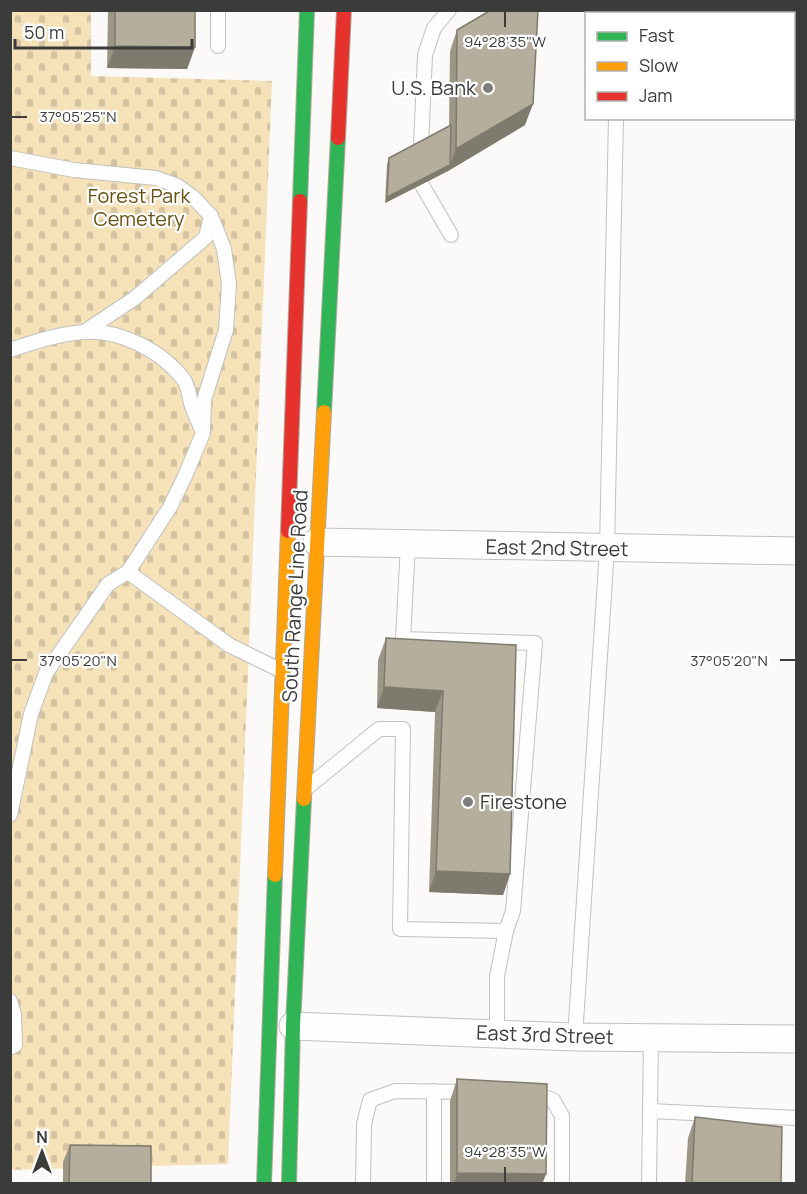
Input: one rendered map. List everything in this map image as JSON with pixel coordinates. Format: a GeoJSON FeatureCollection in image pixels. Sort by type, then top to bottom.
{"type":"FeatureCollection","features":[{"type":"Feature","properties":{"kind":"main road","name":"South Range Line Road"},"geometry":{"type":"LineString","coordinates":[[264,1184],[308,10]]}},
{"type":"Feature","properties":{"kind":"main road","name":"South Range Line Road"},"geometry":{"type":"LineString","coordinates":[[289,1184],[293,1026],[344,10]]}},
{"type":"Feature","properties":{"kind":"street","name":"East 2nd Street"},"geometry":{"type":"LineString","coordinates":[[317,542],[796,552]]}},
{"type":"Feature","properties":{"kind":"street","name":"East 3rd Street"},"geometry":{"type":"LineString","coordinates":[[293,1026],[575,1037],[796,1039]]}},
{"type":"Feature","properties":{"kind":"lane"},"geometry":{"type":"LineString","coordinates":[[218,10],[218,46]]}},
{"type":"Feature","properties":{"kind":"lane"},"geometry":{"type":"LineString","coordinates":[[421,146],[425,55],[434,28],[449,10]]}},
{"type":"Feature","properties":{"kind":"lane"},"geometry":{"type":"LineString","coordinates":[[575,1037],[607,549],[616,120]]}},
{"type":"Feature","properties":{"kind":"lane"},"geometry":{"type":"LineString","coordinates":[[10,158],[74,170],[156,178],[178,186],[194,198],[211,216],[224,249],[229,284],[226,330],[204,400],[203,433],[170,507],[128,572],[108,584],[46,673],[30,714],[10,816]]}},
{"type":"Feature","properties":{"kind":"lane"},"geometry":{"type":"LineString","coordinates":[[422,185],[452,235]]}},
{"type":"Feature","properties":{"kind":"lane"},"geometry":{"type":"LineString","coordinates":[[84,332],[135,298],[206,237],[211,216]]}},
{"type":"Feature","properties":{"kind":"lane"},"geometry":{"type":"LineString","coordinates":[[10,350],[47,338],[84,332],[110,334],[144,345],[169,364],[186,382],[203,433]]}},
{"type":"Feature","properties":{"kind":"lane"},"geometry":{"type":"LineString","coordinates":[[408,544],[403,639],[535,643],[513,912],[506,931],[497,976],[497,1034]]}},
{"type":"Feature","properties":{"kind":"lane"},"geometry":{"type":"LineString","coordinates":[[128,572],[229,645],[283,671]]}},
{"type":"Feature","properties":{"kind":"lane"},"geometry":{"type":"LineString","coordinates":[[305,789],[379,729],[403,729],[400,929],[506,931]]}},
{"type":"Feature","properties":{"kind":"lane"},"geometry":{"type":"LineString","coordinates":[[10,1001],[14,1014],[15,1045],[10,1048]]}},
{"type":"Feature","properties":{"kind":"lane"},"geometry":{"type":"LineString","coordinates":[[649,1184],[651,1038]]}},
{"type":"Feature","properties":{"kind":"lane"},"geometry":{"type":"LineString","coordinates":[[363,1184],[364,1124],[370,1100],[395,1091],[490,1093]]}},
{"type":"Feature","properties":{"kind":"lane"},"geometry":{"type":"LineString","coordinates":[[434,1092],[434,1184]]}},
{"type":"Feature","properties":{"kind":"lane"},"geometry":{"type":"LineString","coordinates":[[513,1093],[535,1094],[553,1100],[562,1116],[561,1184]]}},
{"type":"Feature","properties":{"kind":"lane"},"geometry":{"type":"LineString","coordinates":[[650,1111],[796,1118]]}},
{"type":"Feature","properties":{"kind":"green space","name":"Forest Park Cemetery"},"geometry":{"type":"Polygon","coordinates":[[[10,11],[91,11],[91,76],[272,81],[228,1164],[11,1170],[10,11]]]}},
{"type":"Feature","properties":{"kind":"building"},"geometry":{"type":"Polygon","coordinates":[[[115,10],[195,10],[195,47],[115,46],[115,10]]]}},
{"type":"Feature","properties":{"kind":"building","name":"U.S. Bank"},"geometry":{"type":"Polygon","coordinates":[[[491,10],[538,10],[533,104],[456,149],[457,30],[491,10]]]}},
{"type":"Feature","properties":{"kind":"building"},"geometry":{"type":"Polygon","coordinates":[[[451,125],[450,165],[387,197],[389,158],[451,125]]]}},
{"type":"Feature","properties":{"kind":"building","name":"Firestone"},"geometry":{"type":"Polygon","coordinates":[[[386,638],[516,645],[510,874],[436,871],[443,691],[384,687],[386,638]]]}},
{"type":"Feature","properties":{"kind":"building"},"geometry":{"type":"Polygon","coordinates":[[[457,1079],[547,1084],[546,1174],[457,1173],[457,1079]]]}},
{"type":"Feature","properties":{"kind":"building"},"geometry":{"type":"Polygon","coordinates":[[[695,1117],[782,1127],[781,1184],[692,1184],[695,1117]]]}},
{"type":"Feature","properties":{"kind":"building"},"geometry":{"type":"Polygon","coordinates":[[[70,1145],[151,1146],[151,1184],[69,1184],[70,1145]]]}},
{"type":"Feature","properties":{"kind":"traffic: fast"},"geometry":{"type":"LineString","coordinates":[[300,201],[307,10]]}},
{"type":"Feature","properties":{"kind":"traffic: fast"},"geometry":{"type":"LineString","coordinates":[[324,412],[338,138]]}},
{"type":"Feature","properties":{"kind":"traffic: fast"},"geometry":{"type":"LineString","coordinates":[[289,1184],[293,1026],[304,799]]}},
{"type":"Feature","properties":{"kind":"traffic: fast"},"geometry":{"type":"LineString","coordinates":[[264,1184],[275,875]]}},
{"type":"Feature","properties":{"kind":"traffic: slow"},"geometry":{"type":"LineString","coordinates":[[304,799],[324,412]]}},
{"type":"Feature","properties":{"kind":"traffic: slow"},"geometry":{"type":"LineString","coordinates":[[275,875],[288,531]]}},
{"type":"Feature","properties":{"kind":"traffic: jam"},"geometry":{"type":"LineString","coordinates":[[338,138],[344,10]]}},
{"type":"Feature","properties":{"kind":"traffic: jam"},"geometry":{"type":"LineString","coordinates":[[288,531],[300,201]]}},
{"type":"Feature","properties":{"kind":"place","name":"U.S. Bank"},"geometry":{"type":"Point","coordinates":[488,88]}},
{"type":"Feature","properties":{"kind":"place","name":"Firestone"},"geometry":{"type":"Point","coordinates":[468,802]}}]}
